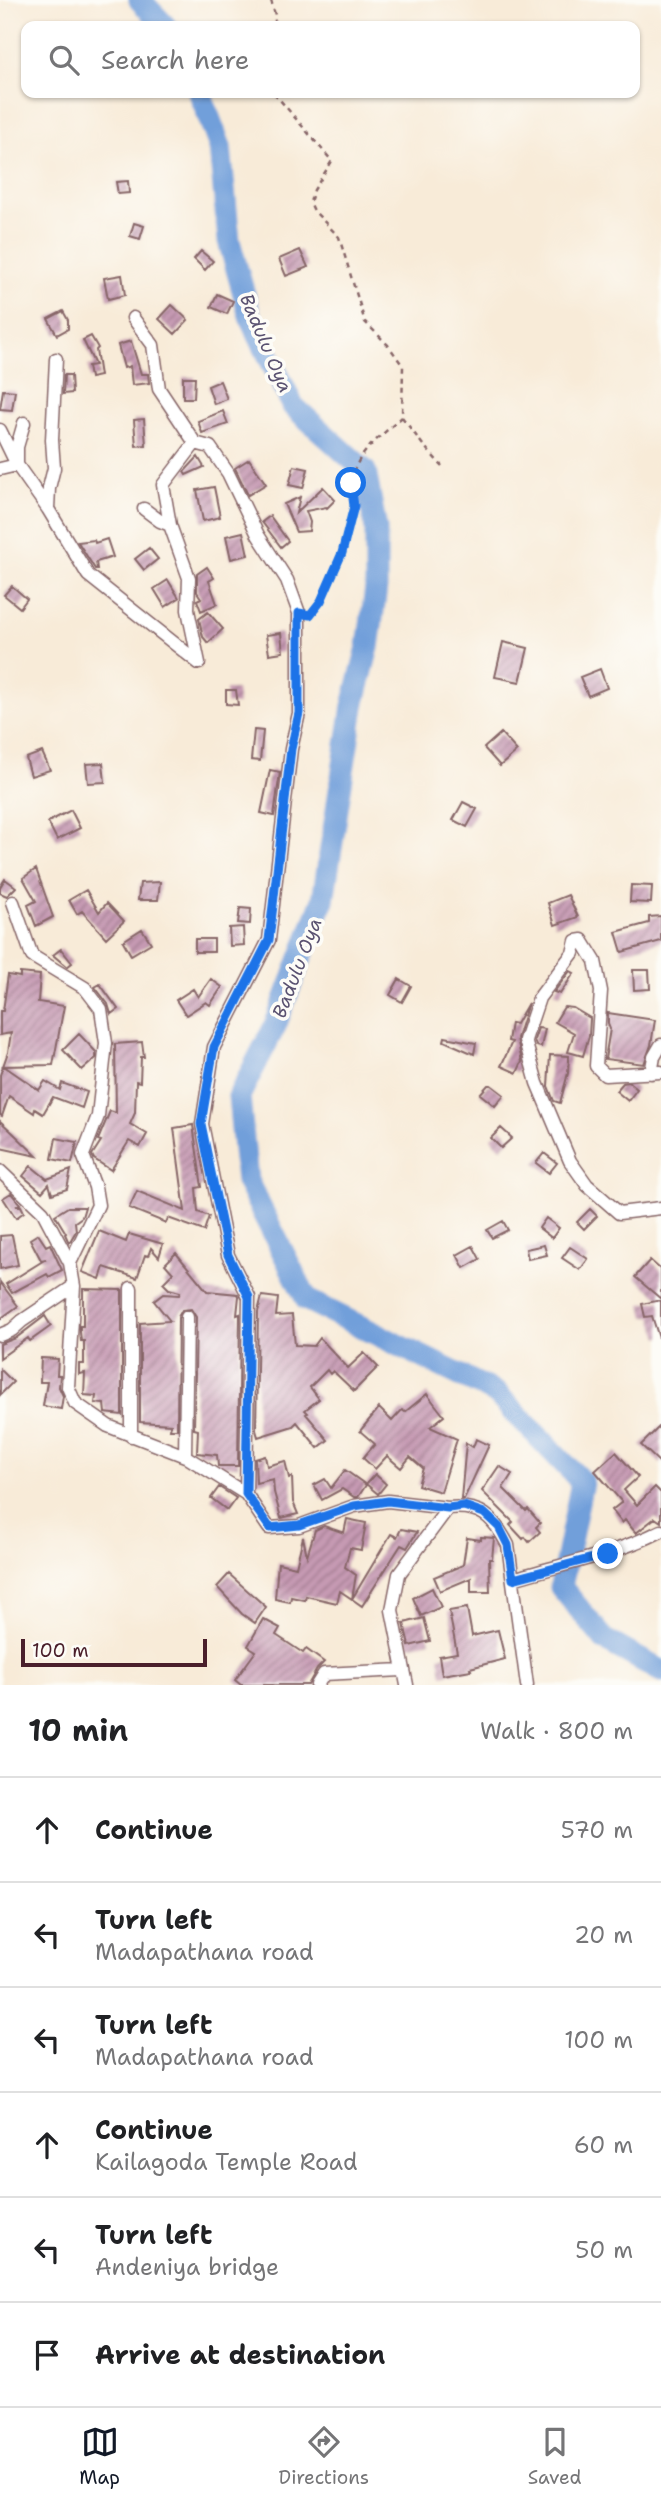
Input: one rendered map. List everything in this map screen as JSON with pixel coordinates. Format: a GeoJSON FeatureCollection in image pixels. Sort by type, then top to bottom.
{"type":"FeatureCollection","features":[{"type":"Feature","properties":{"kind":"street"},"geometry":{"type":"LineString","coordinates":[[133,318],[153,345],[159,389],[195,443],[210,447],[228,473],[258,535],[287,580],[299,613],[299,713],[291,749],[269,940],[214,1047],[201,1124],[228,1255],[249,1297],[246,1494]]}},
{"type":"Feature","properties":{"kind":"street"},"geometry":{"type":"LineString","coordinates":[[48,509],[54,468],[52,440],[56,359]]}},
{"type":"Feature","properties":{"kind":"street"},"geometry":{"type":"LineString","coordinates":[[17,465],[17,447],[24,423]]}},
{"type":"Feature","properties":{"kind":"street"},"geometry":{"type":"LineString","coordinates":[[0,430],[17,465],[48,509],[88,575],[199,663],[188,610],[189,578],[170,525],[163,485],[195,443]]}},
{"type":"Feature","properties":{"kind":"street"},"geometry":{"type":"LineString","coordinates":[[0,469],[17,465]]}},
{"type":"Feature","properties":{"kind":"street"},"geometry":{"type":"LineString","coordinates":[[144,509],[170,525]]}},
{"type":"Feature","properties":{"kind":"street"},"geometry":{"type":"LineString","coordinates":[[13,902],[32,956],[85,988],[101,1009],[106,1043],[98,1116],[83,1155],[95,1187],[98,1205],[70,1263]]}},
{"type":"Feature","properties":{"kind":"street"},"geometry":{"type":"LineString","coordinates":[[661,1045],[654,1057],[656,1073],[605,1075],[596,1066],[601,991],[595,961],[582,940],[576,941],[573,953],[539,999],[526,1040],[537,1083],[570,1161],[587,1185],[619,1213],[661,1208]]}},
{"type":"Feature","properties":{"kind":"street"},"geometry":{"type":"LineString","coordinates":[[43,977],[58,971]]}},
{"type":"Feature","properties":{"kind":"street"},"geometry":{"type":"LineString","coordinates":[[0,1171],[43,1212],[70,1263],[74,1286],[68,1387],[75,1404],[108,1426],[185,1456],[246,1494],[270,1528],[299,1525],[354,1506],[388,1501],[448,1508],[464,1506],[484,1513],[499,1527],[508,1545],[527,1685]]}},
{"type":"Feature","properties":{"kind":"street"},"geometry":{"type":"LineString","coordinates":[[0,1335],[12,1330],[74,1286]]}},
{"type":"Feature","properties":{"kind":"street"},"geometry":{"type":"LineString","coordinates":[[131,1288],[131,1436]]}},
{"type":"Feature","properties":{"kind":"street"},"geometry":{"type":"LineString","coordinates":[[185,1456],[187,1317]]}},
{"type":"Feature","properties":{"kind":"street"},"geometry":{"type":"LineString","coordinates":[[407,1685],[392,1610],[399,1574],[448,1508]]}},
{"type":"Feature","properties":{"kind":"street"},"geometry":{"type":"LineString","coordinates":[[513,1579],[633,1545],[661,1531]]}},
{"type":"Feature","properties":{"kind":"street"},"geometry":{"type":"LineString","coordinates":[[317,1685],[324,1674],[402,1670]]}},
{"type":"Feature","properties":{"kind":"path"},"geometry":{"type":"LineString","coordinates":[[271,0],[275,21]]}},
{"type":"Feature","properties":{"kind":"path"},"geometry":{"type":"LineString","coordinates":[[278,98],[332,161],[314,190],[310,202],[314,211],[339,237],[365,322],[388,345],[402,366],[402,416],[442,466]]}},
{"type":"Feature","properties":{"kind":"path"},"geometry":{"type":"LineString","coordinates":[[299,613],[310,615],[321,601],[342,553],[354,506],[351,483],[357,464],[402,416]]}},
{"type":"Feature","properties":{"kind":"building"},"geometry":{"type":"Polygon","coordinates":[[[128,181],[129,193],[118,194],[116,182],[128,181]]]}},
{"type":"Feature","properties":{"kind":"building"},"geometry":{"type":"Polygon","coordinates":[[[134,223],[144,226],[140,239],[130,236],[134,223]]]}},
{"type":"Feature","properties":{"kind":"building"},"geometry":{"type":"Polygon","coordinates":[[[300,250],[308,267],[286,276],[279,259],[300,250]]]}},
{"type":"Feature","properties":{"kind":"building"},"geometry":{"type":"Polygon","coordinates":[[[201,251],[213,261],[205,270],[194,259],[201,251]]]}},
{"type":"Feature","properties":{"kind":"building"},"geometry":{"type":"Polygon","coordinates":[[[122,275],[125,295],[108,299],[104,278],[122,275]]]}},
{"type":"Feature","properties":{"kind":"building"},"geometry":{"type":"Polygon","coordinates":[[[217,294],[233,301],[227,314],[211,307],[217,294]]]}},
{"type":"Feature","properties":{"kind":"building"},"geometry":{"type":"Polygon","coordinates":[[[172,305],[188,320],[175,334],[159,319],[172,305]]]}},
{"type":"Feature","properties":{"kind":"building"},"geometry":{"type":"Polygon","coordinates":[[[63,311],[68,320],[68,329],[57,335],[48,319],[63,311]]]}},
{"type":"Feature","properties":{"kind":"building"},"geometry":{"type":"Polygon","coordinates":[[[91,336],[98,348],[96,350],[100,376],[90,378],[88,366],[95,365],[83,340],[91,336]]]}},
{"type":"Feature","properties":{"kind":"building"},"geometry":{"type":"Polygon","coordinates":[[[131,341],[141,374],[148,374],[149,383],[132,385],[130,366],[124,368],[118,345],[131,341]]]}},
{"type":"Feature","properties":{"kind":"building"},"geometry":{"type":"Polygon","coordinates":[[[64,375],[71,375],[72,393],[63,394],[64,375]]]}},
{"type":"Feature","properties":{"kind":"building"},"geometry":{"type":"Polygon","coordinates":[[[183,377],[195,377],[194,398],[183,398],[183,377]]]}},
{"type":"Feature","properties":{"kind":"building"},"geometry":{"type":"Polygon","coordinates":[[[220,381],[227,399],[214,404],[208,386],[220,381]]]}},
{"type":"Feature","properties":{"kind":"building"},"geometry":{"type":"Polygon","coordinates":[[[3,390],[15,391],[12,410],[0,409],[3,390]]]}},
{"type":"Feature","properties":{"kind":"building"},"geometry":{"type":"Polygon","coordinates":[[[223,411],[228,424],[202,433],[198,421],[223,411]]]}},
{"type":"Feature","properties":{"kind":"building"},"geometry":{"type":"Polygon","coordinates":[[[144,419],[146,445],[136,446],[134,420],[144,419]]]}},
{"type":"Feature","properties":{"kind":"building"},"geometry":{"type":"Polygon","coordinates":[[[198,457],[204,467],[186,475],[184,472],[198,457]]]}},
{"type":"Feature","properties":{"kind":"building"},"geometry":{"type":"Polygon","coordinates":[[[249,459],[266,484],[248,495],[235,468],[249,459]]]}},
{"type":"Feature","properties":{"kind":"building"},"geometry":{"type":"Polygon","coordinates":[[[294,466],[308,469],[303,488],[289,485],[294,466]]]}},
{"type":"Feature","properties":{"kind":"building"},"geometry":{"type":"Polygon","coordinates":[[[214,487],[220,517],[203,521],[197,490],[214,487]]]}},
{"type":"Feature","properties":{"kind":"building"},"geometry":{"type":"Polygon","coordinates":[[[323,487],[335,500],[327,508],[306,511],[310,522],[309,531],[296,532],[284,504],[300,497],[296,513],[323,487]]]}},
{"type":"Feature","properties":{"kind":"building"},"geometry":{"type":"Polygon","coordinates":[[[270,516],[288,541],[281,547],[262,522],[270,516]]]}},
{"type":"Feature","properties":{"kind":"building"},"geometry":{"type":"Polygon","coordinates":[[[243,532],[248,555],[231,559],[226,536],[243,532]]]}},
{"type":"Feature","properties":{"kind":"building"},"geometry":{"type":"Polygon","coordinates":[[[107,539],[113,557],[96,562],[95,569],[78,542],[94,540],[95,543],[107,539]]]}},
{"type":"Feature","properties":{"kind":"building"},"geometry":{"type":"Polygon","coordinates":[[[149,548],[158,559],[144,570],[135,559],[149,548]]]}},
{"type":"Feature","properties":{"kind":"building"},"geometry":{"type":"Polygon","coordinates":[[[207,567],[214,578],[209,581],[217,604],[201,611],[197,600],[201,598],[197,592],[197,574],[207,567]]]}},
{"type":"Feature","properties":{"kind":"building"},"geometry":{"type":"Polygon","coordinates":[[[168,580],[179,598],[165,607],[154,589],[168,580]]]}},
{"type":"Feature","properties":{"kind":"building"},"geometry":{"type":"Polygon","coordinates":[[[12,586],[27,599],[20,608],[4,595],[12,586]]]}},
{"type":"Feature","properties":{"kind":"building"},"geometry":{"type":"Polygon","coordinates":[[[208,612],[223,629],[208,643],[203,637],[199,619],[208,612]]]}},
{"type":"Feature","properties":{"kind":"building"},"geometry":{"type":"Polygon","coordinates":[[[281,633],[283,652],[269,654],[266,635],[281,633]]]}},
{"type":"Feature","properties":{"kind":"building"},"geometry":{"type":"Polygon","coordinates":[[[503,642],[528,648],[520,682],[495,677],[503,642]]]}},
{"type":"Feature","properties":{"kind":"building"},"geometry":{"type":"Polygon","coordinates":[[[600,669],[607,688],[588,696],[580,677],[600,669]]]}},
{"type":"Feature","properties":{"kind":"building"},"geometry":{"type":"Polygon","coordinates":[[[226,690],[236,690],[238,705],[226,704],[226,690]]]}},
{"type":"Feature","properties":{"kind":"building"},"geometry":{"type":"Polygon","coordinates":[[[254,730],[263,731],[260,761],[251,760],[254,730]]]}},
{"type":"Feature","properties":{"kind":"building"},"geometry":{"type":"Polygon","coordinates":[[[501,733],[517,751],[500,766],[484,748],[501,733]]]}},
{"type":"Feature","properties":{"kind":"building"},"geometry":{"type":"Polygon","coordinates":[[[42,752],[50,770],[31,776],[26,758],[42,752]]]}},
{"type":"Feature","properties":{"kind":"building"},"geometry":{"type":"Polygon","coordinates":[[[103,763],[105,782],[88,783],[86,764],[103,763]]]}},
{"type":"Feature","properties":{"kind":"building"},"geometry":{"type":"Polygon","coordinates":[[[270,770],[280,772],[274,816],[261,813],[270,770]]]}},
{"type":"Feature","properties":{"kind":"building"},"geometry":{"type":"Polygon","coordinates":[[[463,802],[477,809],[467,827],[453,820],[463,802]]]}},
{"type":"Feature","properties":{"kind":"building"},"geometry":{"type":"Polygon","coordinates":[[[71,810],[80,828],[57,840],[48,822],[71,810]]]}},
{"type":"Feature","properties":{"kind":"building"},"geometry":{"type":"Polygon","coordinates":[[[36,869],[53,917],[36,926],[28,905],[36,901],[23,878],[36,869]]]}},
{"type":"Feature","properties":{"kind":"building"},"geometry":{"type":"Polygon","coordinates":[[[5,879],[16,887],[7,896],[0,893],[5,879]]]}},
{"type":"Feature","properties":{"kind":"building"},"geometry":{"type":"Polygon","coordinates":[[[160,882],[158,900],[138,900],[140,883],[160,882]]]}},
{"type":"Feature","properties":{"kind":"building"},"geometry":{"type":"Polygon","coordinates":[[[631,885],[652,886],[651,903],[630,902],[631,885]]]}},
{"type":"Feature","properties":{"kind":"building"},"geometry":{"type":"Polygon","coordinates":[[[86,890],[99,912],[107,903],[124,921],[106,938],[82,911],[77,914],[69,900],[86,890]]]}},
{"type":"Feature","properties":{"kind":"building"},"geometry":{"type":"Polygon","coordinates":[[[568,895],[578,917],[555,925],[548,903],[568,895]]]}},
{"type":"Feature","properties":{"kind":"building"},"geometry":{"type":"Polygon","coordinates":[[[240,908],[251,909],[250,924],[238,923],[240,908]]]}},
{"type":"Feature","properties":{"kind":"building"},"geometry":{"type":"Polygon","coordinates":[[[661,916],[661,941],[622,952],[616,932],[649,923],[649,917],[661,916]]]}},
{"type":"Feature","properties":{"kind":"building"},"geometry":{"type":"Polygon","coordinates":[[[243,927],[244,945],[230,946],[229,928],[243,927]]]}},
{"type":"Feature","properties":{"kind":"building"},"geometry":{"type":"Polygon","coordinates":[[[142,929],[151,943],[131,955],[123,941],[142,929]]]}},
{"type":"Feature","properties":{"kind":"building"},"geometry":{"type":"Polygon","coordinates":[[[195,939],[214,939],[214,952],[195,952],[195,939]]]}},
{"type":"Feature","properties":{"kind":"building"},"geometry":{"type":"Polygon","coordinates":[[[61,949],[72,963],[67,967],[53,955],[61,949]]]}},
{"type":"Feature","properties":{"kind":"building"},"geometry":{"type":"Polygon","coordinates":[[[633,970],[649,970],[650,989],[634,990],[633,970]]]}},
{"type":"Feature","properties":{"kind":"building"},"geometry":{"type":"Polygon","coordinates":[[[570,971],[574,973],[560,994],[554,992],[570,971]]]}},
{"type":"Feature","properties":{"kind":"building"},"geometry":{"type":"Polygon","coordinates":[[[20,973],[40,975],[38,1002],[64,1006],[53,1065],[4,1066],[39,1090],[45,1081],[60,1090],[62,1083],[87,1092],[82,1108],[53,1097],[43,1114],[35,1109],[34,1113],[9,1096],[2,1116],[0,1115],[0,1075],[11,1033],[0,1035],[0,1011],[3,1011],[8,975],[20,977],[20,973]]]}},
{"type":"Feature","properties":{"kind":"building"},"geometry":{"type":"Polygon","coordinates":[[[211,979],[222,987],[210,1005],[206,1002],[186,1015],[176,1000],[193,989],[198,997],[211,979]]]}},
{"type":"Feature","properties":{"kind":"building"},"geometry":{"type":"Polygon","coordinates":[[[399,979],[411,986],[402,1002],[390,995],[399,979]]]}},
{"type":"Feature","properties":{"kind":"building"},"geometry":{"type":"Polygon","coordinates":[[[100,984],[118,1009],[111,1014],[108,1004],[95,987],[100,984]]]}},
{"type":"Feature","properties":{"kind":"building"},"geometry":{"type":"Polygon","coordinates":[[[528,1003],[517,1038],[522,1062],[517,1073],[501,1066],[512,1042],[508,1041],[511,1023],[516,1024],[528,1003]]]}},
{"type":"Feature","properties":{"kind":"building"},"geometry":{"type":"Polygon","coordinates":[[[564,1007],[573,1008],[590,1018],[589,1036],[583,1056],[568,1052],[574,1033],[555,1022],[564,1007]]]}},
{"type":"Feature","properties":{"kind":"building"},"geometry":{"type":"Polygon","coordinates":[[[608,1013],[655,1020],[651,1045],[644,1064],[605,1059],[610,1029],[608,1013]]]}},
{"type":"Feature","properties":{"kind":"building"},"geometry":{"type":"Polygon","coordinates":[[[538,1028],[545,1029],[541,1047],[536,1046],[534,1040],[538,1028]]]}},
{"type":"Feature","properties":{"kind":"building"},"geometry":{"type":"Polygon","coordinates":[[[79,1034],[96,1052],[96,1058],[82,1070],[63,1050],[79,1034]]]}},
{"type":"Feature","properties":{"kind":"building"},"geometry":{"type":"Polygon","coordinates":[[[445,1037],[476,1043],[474,1054],[444,1041],[445,1037]]]}},
{"type":"Feature","properties":{"kind":"building"},"geometry":{"type":"Polygon","coordinates":[[[142,1042],[144,1057],[141,1057],[140,1082],[136,1081],[135,1113],[130,1124],[147,1134],[140,1147],[129,1141],[111,1170],[92,1155],[101,1141],[98,1140],[110,1111],[116,1113],[115,1044],[142,1042]]]}},
{"type":"Feature","properties":{"kind":"building"},"geometry":{"type":"Polygon","coordinates":[[[550,1055],[569,1056],[568,1073],[560,1103],[554,1101],[548,1086],[550,1055]]]}},
{"type":"Feature","properties":{"kind":"building"},"geometry":{"type":"Polygon","coordinates":[[[629,1082],[637,1089],[628,1101],[616,1091],[623,1083],[629,1082]]]}},
{"type":"Feature","properties":{"kind":"building"},"geometry":{"type":"Polygon","coordinates":[[[488,1085],[504,1095],[495,1106],[480,1094],[488,1085]]]}},
{"type":"Feature","properties":{"kind":"building"},"geometry":{"type":"Polygon","coordinates":[[[0,1121],[12,1132],[37,1156],[0,1148],[0,1121]]]}},
{"type":"Feature","properties":{"kind":"building"},"geometry":{"type":"Polygon","coordinates":[[[193,1125],[202,1187],[196,1188],[198,1212],[209,1216],[204,1231],[168,1218],[166,1223],[129,1208],[137,1191],[185,1211],[174,1128],[193,1125]]]}},
{"type":"Feature","properties":{"kind":"building"},"geometry":{"type":"Polygon","coordinates":[[[501,1128],[512,1138],[501,1148],[491,1138],[501,1128]]]}},
{"type":"Feature","properties":{"kind":"building"},"geometry":{"type":"Polygon","coordinates":[[[56,1138],[77,1142],[72,1163],[52,1159],[56,1138]]]}},
{"type":"Feature","properties":{"kind":"building"},"geometry":{"type":"Polygon","coordinates":[[[544,1153],[557,1163],[549,1173],[536,1163],[544,1153]]]}},
{"type":"Feature","properties":{"kind":"building"},"geometry":{"type":"Polygon","coordinates":[[[31,1166],[47,1179],[71,1170],[67,1189],[52,1194],[49,1184],[42,1192],[23,1176],[31,1166]]]}},
{"type":"Feature","properties":{"kind":"building"},"geometry":{"type":"Polygon","coordinates":[[[11,1193],[20,1204],[16,1206],[21,1206],[24,1212],[16,1218],[3,1198],[11,1193]]]}},
{"type":"Feature","properties":{"kind":"building"},"geometry":{"type":"Polygon","coordinates":[[[68,1207],[85,1207],[82,1217],[75,1222],[76,1231],[69,1243],[55,1215],[68,1207]]]}},
{"type":"Feature","properties":{"kind":"building"},"geometry":{"type":"Polygon","coordinates":[[[590,1209],[597,1216],[584,1229],[577,1222],[590,1209]]]}},
{"type":"Feature","properties":{"kind":"building"},"geometry":{"type":"Polygon","coordinates":[[[546,1218],[559,1228],[552,1238],[539,1228],[546,1218]]]}},
{"type":"Feature","properties":{"kind":"building"},"geometry":{"type":"Polygon","coordinates":[[[503,1221],[508,1230],[492,1238],[487,1230],[503,1221]]]}},
{"type":"Feature","properties":{"kind":"building"},"geometry":{"type":"Polygon","coordinates":[[[99,1231],[126,1242],[129,1234],[163,1244],[159,1257],[151,1248],[148,1256],[145,1255],[137,1278],[104,1267],[100,1279],[82,1272],[99,1231]]]}},
{"type":"Feature","properties":{"kind":"building"},"geometry":{"type":"Polygon","coordinates":[[[38,1234],[46,1246],[50,1244],[62,1270],[49,1277],[47,1274],[12,1293],[6,1284],[46,1259],[41,1260],[30,1239],[38,1234]]]}},
{"type":"Feature","properties":{"kind":"building"},"geometry":{"type":"Polygon","coordinates":[[[12,1235],[18,1265],[0,1269],[0,1236],[12,1235]]]}},
{"type":"Feature","properties":{"kind":"building"},"geometry":{"type":"Polygon","coordinates":[[[544,1245],[547,1255],[528,1259],[526,1249],[544,1245]]]}},
{"type":"Feature","properties":{"kind":"building"},"geometry":{"type":"Polygon","coordinates":[[[473,1246],[480,1259],[464,1268],[457,1255],[473,1246]]]}},
{"type":"Feature","properties":{"kind":"building"},"geometry":{"type":"Polygon","coordinates":[[[570,1247],[588,1259],[580,1270],[562,1258],[570,1247]]]}},
{"type":"Feature","properties":{"kind":"building"},"geometry":{"type":"Polygon","coordinates":[[[176,1253],[207,1291],[239,1296],[238,1466],[218,1466],[217,1455],[197,1453],[198,1430],[194,1429],[196,1317],[191,1309],[182,1310],[178,1317],[177,1429],[170,1429],[171,1424],[140,1422],[140,1323],[170,1321],[154,1301],[163,1294],[179,1295],[180,1292],[169,1289],[163,1283],[173,1273],[165,1264],[176,1253]]]}},
{"type":"Feature","properties":{"kind":"building"},"geometry":{"type":"Polygon","coordinates":[[[650,1260],[661,1270],[661,1299],[635,1277],[650,1260]]]}},
{"type":"Feature","properties":{"kind":"building"},"geometry":{"type":"Polygon","coordinates":[[[0,1282],[18,1306],[0,1319],[0,1282]]]}},
{"type":"Feature","properties":{"kind":"building"},"geometry":{"type":"Polygon","coordinates":[[[83,1289],[122,1290],[122,1415],[105,1413],[104,1404],[95,1403],[96,1396],[84,1395],[85,1373],[79,1374],[79,1364],[84,1364],[84,1341],[81,1341],[80,1332],[80,1326],[83,1326],[83,1289]]]}},
{"type":"Feature","properties":{"kind":"building"},"geometry":{"type":"Polygon","coordinates":[[[262,1296],[278,1298],[276,1316],[292,1315],[295,1345],[314,1346],[320,1338],[348,1368],[364,1353],[378,1367],[354,1391],[333,1371],[330,1374],[327,1370],[310,1387],[319,1399],[305,1410],[308,1413],[306,1414],[328,1440],[318,1448],[297,1422],[293,1426],[258,1437],[258,1312],[262,1296]]]}},
{"type":"Feature","properties":{"kind":"building"},"geometry":{"type":"Polygon","coordinates":[[[661,1300],[659,1338],[652,1316],[645,1317],[642,1304],[661,1300]]]}},
{"type":"Feature","properties":{"kind":"building"},"geometry":{"type":"Polygon","coordinates":[[[45,1316],[51,1326],[0,1358],[0,1344],[16,1338],[45,1316]]]}},
{"type":"Feature","properties":{"kind":"building"},"geometry":{"type":"Polygon","coordinates":[[[41,1358],[58,1359],[57,1375],[60,1375],[59,1387],[63,1396],[61,1409],[43,1406],[47,1382],[40,1382],[41,1358]]]}},
{"type":"Feature","properties":{"kind":"building"},"geometry":{"type":"Polygon","coordinates":[[[0,1369],[13,1382],[0,1395],[0,1369]]]}},
{"type":"Feature","properties":{"kind":"building"},"geometry":{"type":"Polygon","coordinates":[[[427,1394],[444,1416],[430,1427],[457,1439],[441,1492],[418,1485],[423,1468],[410,1457],[401,1468],[387,1456],[375,1469],[363,1458],[375,1444],[360,1431],[379,1408],[392,1421],[402,1410],[405,1412],[427,1394]]]}},
{"type":"Feature","properties":{"kind":"building"},"geometry":{"type":"Polygon","coordinates":[[[661,1425],[661,1464],[641,1445],[661,1425]]]}},
{"type":"Feature","properties":{"kind":"building"},"geometry":{"type":"Polygon","coordinates":[[[476,1439],[489,1445],[464,1499],[461,1499],[466,1443],[473,1447],[476,1439]]]}},
{"type":"Feature","properties":{"kind":"building"},"geometry":{"type":"Polygon","coordinates":[[[616,1452],[638,1477],[624,1490],[637,1505],[655,1487],[661,1493],[661,1522],[655,1518],[636,1533],[625,1520],[622,1523],[612,1510],[622,1502],[595,1471],[616,1452]]]}},
{"type":"Feature","properties":{"kind":"building"},"geometry":{"type":"Polygon","coordinates":[[[265,1456],[267,1466],[285,1461],[289,1478],[292,1477],[293,1502],[298,1514],[281,1518],[273,1479],[256,1483],[255,1459],[265,1456]]]}},
{"type":"Feature","properties":{"kind":"building"},"geometry":{"type":"Polygon","coordinates":[[[499,1466],[512,1474],[503,1488],[540,1523],[536,1527],[540,1532],[529,1542],[510,1525],[513,1522],[482,1491],[499,1466]]]}},
{"type":"Feature","properties":{"kind":"building"},"geometry":{"type":"Polygon","coordinates":[[[345,1470],[366,1485],[358,1497],[342,1489],[322,1500],[314,1485],[325,1479],[331,1488],[345,1470]]]}},
{"type":"Feature","properties":{"kind":"building"},"geometry":{"type":"Polygon","coordinates":[[[375,1474],[386,1484],[378,1494],[366,1484],[375,1474]]]}},
{"type":"Feature","properties":{"kind":"building"},"geometry":{"type":"Polygon","coordinates":[[[219,1487],[236,1498],[227,1510],[211,1498],[219,1487]]]}},
{"type":"Feature","properties":{"kind":"building"},"geometry":{"type":"Polygon","coordinates":[[[347,1519],[366,1523],[361,1550],[350,1548],[345,1567],[356,1575],[352,1599],[340,1591],[337,1603],[306,1596],[305,1600],[291,1597],[290,1602],[275,1599],[278,1563],[296,1567],[303,1537],[307,1556],[315,1530],[324,1526],[344,1533],[347,1519]]]}},
{"type":"Feature","properties":{"kind":"building"},"geometry":{"type":"Polygon","coordinates":[[[401,1529],[417,1532],[407,1548],[401,1545],[362,1606],[352,1599],[391,1534],[397,1537],[401,1529]]]}},
{"type":"Feature","properties":{"kind":"building"},"geometry":{"type":"Polygon","coordinates":[[[481,1537],[494,1538],[492,1559],[489,1559],[490,1592],[471,1592],[471,1578],[440,1591],[434,1577],[463,1565],[467,1538],[481,1540],[481,1537]]]}},
{"type":"Feature","properties":{"kind":"building"},"geometry":{"type":"Polygon","coordinates":[[[229,1574],[266,1607],[255,1623],[242,1614],[217,1587],[229,1574]]]}},
{"type":"Feature","properties":{"kind":"building"},"geometry":{"type":"Polygon","coordinates":[[[432,1588],[441,1607],[421,1616],[413,1598],[432,1588]]]}},
{"type":"Feature","properties":{"kind":"building"},"geometry":{"type":"Polygon","coordinates":[[[467,1608],[472,1636],[498,1630],[505,1659],[470,1668],[471,1670],[442,1675],[439,1656],[457,1653],[449,1611],[467,1608]]]}},
{"type":"Feature","properties":{"kind":"building"},"geometry":{"type":"Polygon","coordinates":[[[424,1618],[430,1641],[409,1646],[404,1623],[424,1618]]]}},
{"type":"Feature","properties":{"kind":"building"},"geometry":{"type":"Polygon","coordinates":[[[263,1619],[280,1628],[276,1635],[303,1653],[306,1649],[324,1662],[308,1685],[241,1685],[235,1680],[256,1651],[248,1646],[263,1619]]]}},
{"type":"Feature","properties":{"kind":"waterway","name":"Badulu Oya"},"geometry":{"type":"LineString","coordinates":[[140,0],[160,21]]}},
{"type":"Feature","properties":{"kind":"waterway","name":"Badulu Oya"},"geometry":{"type":"LineString","coordinates":[[202,98],[220,147],[229,241],[251,319],[293,406],[365,471],[376,529],[376,588],[368,647],[353,706],[323,900],[275,1026],[239,1096],[247,1181],[307,1300],[496,1393],[582,1482],[561,1587],[605,1640],[661,1671]]}},
{"type":"Feature","properties":{"kind":"route"},"geometry":{"type":"LineString","coordinates":[[351,483],[354,506],[342,553],[321,601],[310,615],[299,613],[299,713],[291,749],[269,940],[214,1047],[201,1124],[228,1255],[249,1297],[246,1494],[270,1528],[299,1525],[354,1506],[388,1501],[448,1508],[464,1506],[484,1513],[499,1527],[508,1545],[513,1579],[608,1554]]}}]}
